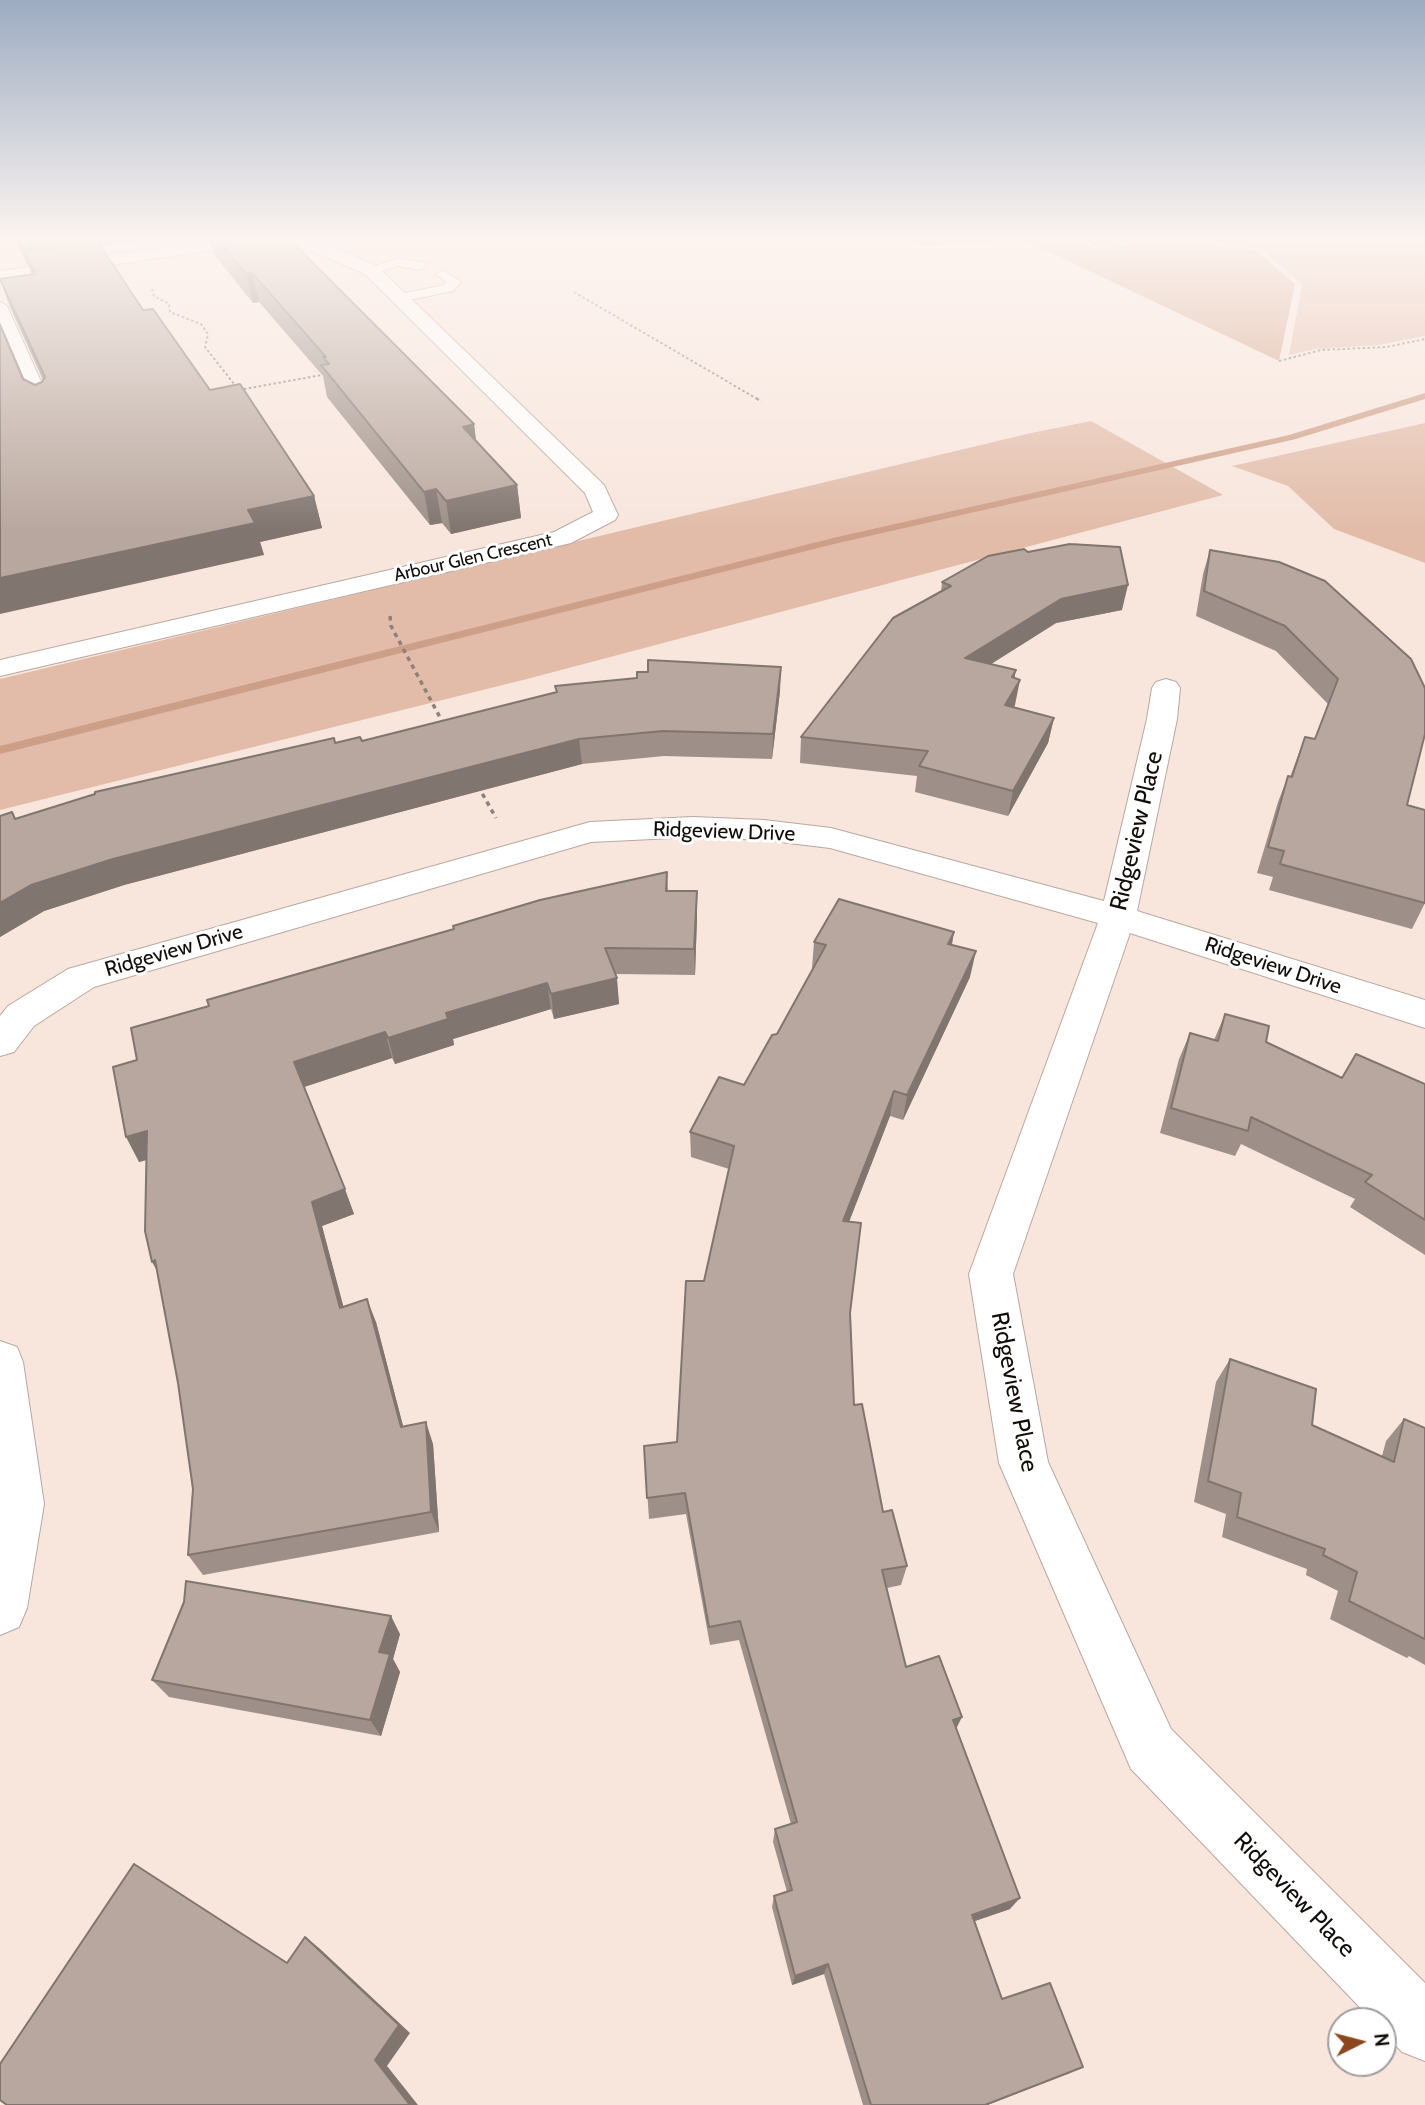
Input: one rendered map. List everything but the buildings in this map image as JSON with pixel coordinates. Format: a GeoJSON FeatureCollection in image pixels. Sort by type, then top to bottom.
{"type":"FeatureCollection","features":[{"type":"Feature","properties":{"kind":"street","name":"Arbour Glen Crescent"},"geometry":{"type":"LineString","coordinates":[[0,668],[562,538],[606,515],[596,490],[437,334]]}},
{"type":"Feature","properties":{"kind":"street","name":"Ridgeview Place"},"geometry":{"type":"LineString","coordinates":[[1166,688],[1163,719],[1118,917],[991,1274],[1024,1463],[1151,1749],[1425,2029]]}},
{"type":"Feature","properties":{"kind":"street","name":"Ridgeview Drive"},"geometry":{"type":"LineString","coordinates":[[0,1042],[21,1016],[80,978],[590,832],[693,827],[764,830],[831,838],[1118,917],[1425,1014]]}},
{"type":"Feature","properties":{"kind":"street"},"geometry":{"type":"LineString","coordinates":[[0,1362],[19,1504],[0,1608]]}},
{"type":"Feature","properties":{"kind":"lane"},"geometry":{"type":"LineString","coordinates":[[12,334],[45,408]]}},
{"type":"Feature","properties":{"kind":"path"},"geometry":{"type":"LineString","coordinates":[[208,334],[205,347],[239,390],[337,372]]}},
{"type":"Feature","properties":{"kind":"path"},"geometry":{"type":"LineString","coordinates":[[646,334],[762,402]]}},
{"type":"Feature","properties":{"kind":"path"},"geometry":{"type":"LineString","coordinates":[[1279,362],[1321,350],[1387,347],[1425,340]]}},
{"type":"Feature","properties":{"kind":"path"},"geometry":{"type":"LineString","coordinates":[[388,578],[391,626],[445,726]]}},
{"type":"Feature","properties":{"kind":"path"},"geometry":{"type":"LineString","coordinates":[[477,784],[497,819]]}},
{"type":"Feature","properties":{"kind":"shaded area"},"geometry":{"type":"Polygon","coordinates":[[[1223,334],[1285,334],[1279,361],[1223,334]]]}},
{"type":"Feature","properties":{"kind":"shaded area"},"geometry":{"type":"Polygon","coordinates":[[[1293,334],[1425,334],[1379,345],[1315,349],[1289,355],[1293,334]]]}},
{"type":"Feature","properties":{"kind":"shaded area"},"geometry":{"type":"Polygon","coordinates":[[[1091,421],[1223,495],[527,679],[0,810],[0,679],[1031,433],[1091,421]]]}},
{"type":"Feature","properties":{"kind":"shaded area"},"geometry":{"type":"Polygon","coordinates":[[[1425,423],[1425,563],[1334,529],[1288,486],[1232,466],[1425,423]]]}},
{"type":"Feature","properties":{"kind":"waterway"},"geometry":{"type":"LineString","coordinates":[[0,750],[833,541],[1292,437],[1425,396]]}}]}
